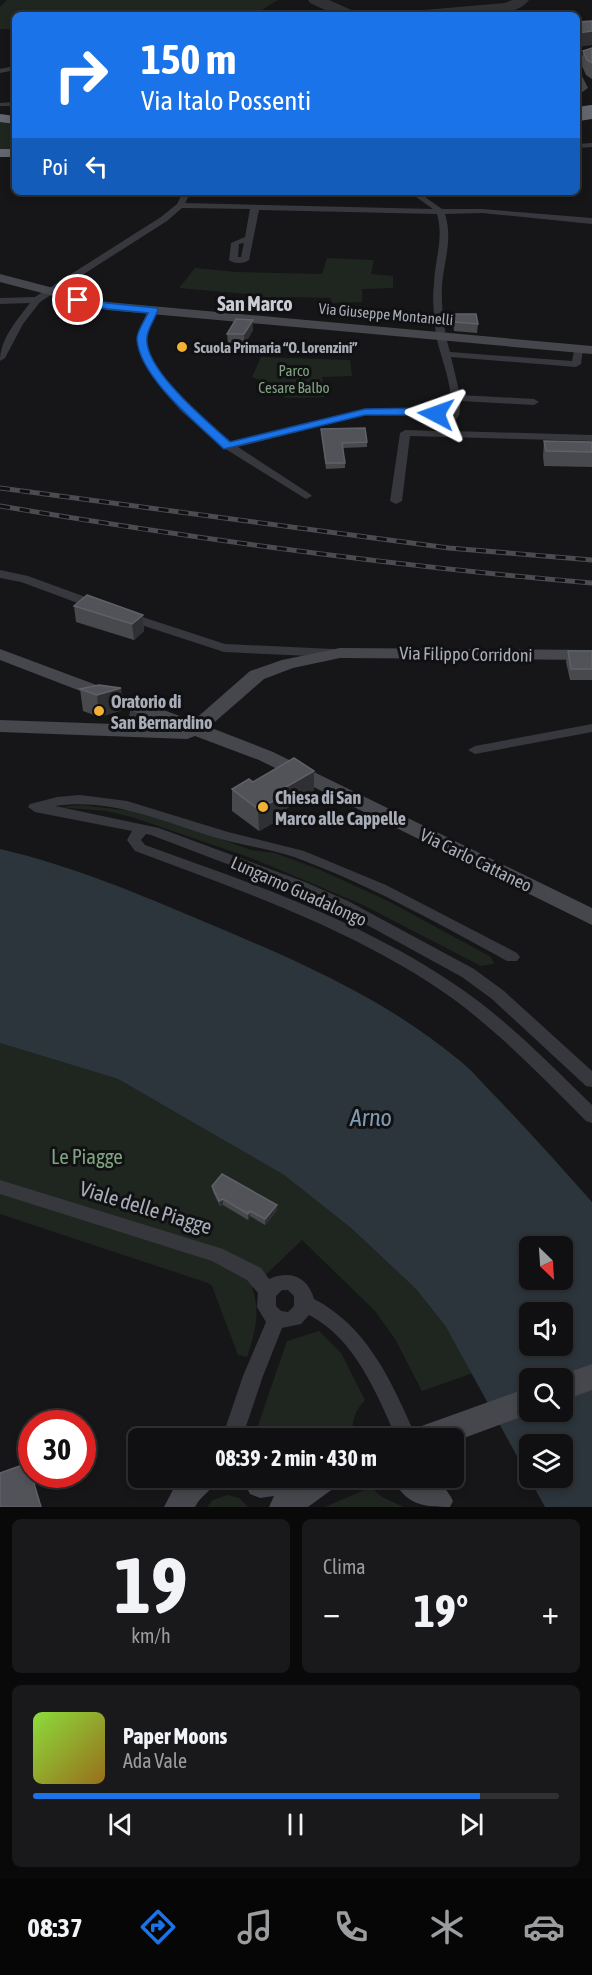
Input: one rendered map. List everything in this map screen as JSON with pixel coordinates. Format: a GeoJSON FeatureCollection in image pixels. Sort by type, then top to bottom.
{"type":"FeatureCollection","features":[{"type":"Feature","properties":{"kind":"street"},"geometry":{"type":"LineString","coordinates":[[0,357],[20,323],[43,296],[164,219],[180,205],[185,195]]}},
{"type":"Feature","properties":{"kind":"street"},"geometry":{"type":"LineString","coordinates":[[417,195],[440,212],[444,236],[443,264],[438,280],[441,336],[455,398],[454,416],[446,431]]}},
{"type":"Feature","properties":{"kind":"street"},"geometry":{"type":"LineString","coordinates":[[180,205],[482,212],[592,221]]}},
{"type":"Feature","properties":{"kind":"street"},"geometry":{"type":"LineString","coordinates":[[248,239],[255,207]]}},
{"type":"Feature","properties":{"kind":"street","name":"Via Giuseppe Montanelli"},"geometry":{"type":"LineString","coordinates":[[0,278],[43,296],[99,305],[585,350]]}},
{"type":"Feature","properties":{"kind":"street"},"geometry":{"type":"LineString","coordinates":[[0,301],[43,296]]}},
{"type":"Feature","properties":{"kind":"street"},"geometry":{"type":"LineString","coordinates":[[153,310],[142,338],[156,372],[171,393],[228,446],[306,496]]}},
{"type":"Feature","properties":{"kind":"street"},"geometry":{"type":"LineString","coordinates":[[444,354],[576,364],[585,350]]}},
{"type":"Feature","properties":{"kind":"street"},"geometry":{"type":"LineString","coordinates":[[455,398],[534,402]]}},
{"type":"Feature","properties":{"kind":"street"},"geometry":{"type":"LineString","coordinates":[[228,446],[365,412],[427,411],[437,414],[439,424],[446,431]]}},
{"type":"Feature","properties":{"kind":"street"},"geometry":{"type":"LineString","coordinates":[[396,501],[405,434],[446,431],[592,438]]}},
{"type":"Feature","properties":{"kind":"street"},"geometry":{"type":"LineString","coordinates":[[0,574],[24,579],[215,646],[242,650],[340,653]]}},
{"type":"Feature","properties":{"kind":"street","name":"Via Filippo Corridoni"},"geometry":{"type":"LineString","coordinates":[[202,732],[224,702],[257,675],[288,664],[340,653],[592,655]]}},
{"type":"Feature","properties":{"kind":"street"},"geometry":{"type":"LineString","coordinates":[[0,654],[202,732]]}},
{"type":"Feature","properties":{"kind":"street"},"geometry":{"type":"LineString","coordinates":[[115,729],[135,718],[137,711],[132,704]]}},
{"type":"Feature","properties":{"kind":"street"},"geometry":{"type":"LineString","coordinates":[[0,726],[202,732]]}},
{"type":"Feature","properties":{"kind":"street"},"geometry":{"type":"LineString","coordinates":[[475,750],[592,728]]}},
{"type":"Feature","properties":{"kind":"street","name":"Via Carlo Cattaneo"},"geometry":{"type":"LineString","coordinates":[[202,732],[266,756],[592,917]]}},
{"type":"Feature","properties":{"kind":"street","name":"Lungarno Guadalongo"},"geometry":{"type":"LineString","coordinates":[[512,957],[405,899],[340,869],[275,845],[247,843],[182,820],[133,807],[77,800],[56,800],[35,807],[154,831],[300,886],[343,905],[444,958],[480,982],[498,995],[592,1081]]}},
{"type":"Feature","properties":{"kind":"street","name":"Lungarno Guadalongo"},"geometry":{"type":"LineString","coordinates":[[142,830],[136,834],[134,840],[140,848],[227,880],[329,924],[377,947],[458,994],[546,1070],[592,1116]]}},
{"type":"Feature","properties":{"kind":"street"},"geometry":{"type":"LineString","coordinates":[[458,994],[480,982]]}},
{"type":"Feature","properties":{"kind":"street"},"geometry":{"type":"LineString","coordinates":[[546,1070],[568,1058]]}},
{"type":"Feature","properties":{"kind":"street","name":"Viale delle Piagge"},"geometry":{"type":"LineString","coordinates":[[0,1187],[217,1255],[254,1274],[268,1291],[265,1296],[265,1306],[277,1318]]}},
{"type":"Feature","properties":{"kind":"street"},"geometry":{"type":"LineString","coordinates":[[235,1428],[257,1365],[277,1318],[295,1317],[304,1309],[304,1293],[295,1285],[277,1284],[268,1291]]}},
{"type":"Feature","properties":{"kind":"street"},"geometry":{"type":"LineString","coordinates":[[305,1304],[327,1315],[357,1344],[410,1428]]}},
{"type":"Feature","properties":{"kind":"street"},"geometry":{"type":"LineString","coordinates":[[573,1384],[592,1377]]}},
{"type":"Feature","properties":{"kind":"street"},"geometry":{"type":"LineString","coordinates":[[464,1428],[519,1405]]}},
{"type":"Feature","properties":{"kind":"street"},"geometry":{"type":"LineString","coordinates":[[179,1507],[189,1488]]}},
{"type":"Feature","properties":{"kind":"street"},"geometry":{"type":"LineString","coordinates":[[284,1507],[310,1488]]}},
{"type":"Feature","properties":{"kind":"green space"},"geometry":{"type":"Polygon","coordinates":[[[7,0],[278,0],[262,10],[253,12],[12,12],[12,29],[0,29],[0,7],[7,0]]]}},
{"type":"Feature","properties":{"kind":"green space"},"geometry":{"type":"Polygon","coordinates":[[[0,119],[12,121],[12,150],[0,151],[0,119]]]}},
{"type":"Feature","properties":{"kind":"green space"},"geometry":{"type":"Polygon","coordinates":[[[327,258],[374,260],[371,274],[393,276],[393,288],[362,289],[362,302],[332,303],[331,298],[291,297],[287,304],[259,301],[259,295],[179,288],[195,268],[237,272],[322,274],[327,258]]]}},
{"type":"Feature","properties":{"kind":"green space","name":"Parco Cesare Balbo"},"geometry":{"type":"Polygon","coordinates":[[[261,357],[350,360],[352,376],[322,377],[325,397],[286,398],[267,383],[252,377],[261,357]]]}},
{"type":"Feature","properties":{"kind":"green space"},"geometry":{"type":"Polygon","coordinates":[[[81,805],[149,813],[251,850],[275,853],[318,869],[388,901],[491,957],[494,964],[481,966],[363,905],[254,859],[132,817],[106,811],[58,807],[81,805]]]}},
{"type":"Feature","properties":{"kind":"green space","name":"Le Piagge"},"geometry":{"type":"Polygon","coordinates":[[[0,1043],[118,1079],[284,1175],[351,1228],[416,1289],[446,1327],[473,1373],[422,1391],[395,1339],[375,1311],[302,1240],[252,1288],[255,1297],[256,1322],[247,1357],[238,1355],[212,1286],[208,1283],[0,1214],[0,1043]]]}},
{"type":"Feature","properties":{"kind":"green space"},"geometry":{"type":"Polygon","coordinates":[[[319,1331],[341,1353],[365,1400],[355,1416],[353,1428],[257,1428],[287,1341],[319,1331]]]}},
{"type":"Feature","properties":{"kind":"green space"},"geometry":{"type":"Polygon","coordinates":[[[372,1488],[382,1497],[404,1507],[325,1507],[372,1488]]]}},
{"type":"Feature","properties":{"kind":"green space"},"geometry":{"type":"Polygon","coordinates":[[[227,1495],[239,1498],[248,1507],[207,1507],[213,1500],[227,1495]]]}},
{"type":"Feature","properties":{"kind":"water","name":"Arno"},"geometry":{"type":"Polygon","coordinates":[[[0,849],[52,863],[180,911],[305,966],[400,1017],[473,1073],[592,1202],[592,1507],[545,1507],[535,1488],[573,1488],[573,1434],[519,1434],[519,1460],[446,1327],[416,1289],[351,1228],[284,1175],[118,1079],[0,1043],[0,849]]]}},
{"type":"Feature","properties":{"kind":"building"},"geometry":{"type":"Polygon","coordinates":[[[592,21],[592,31],[580,33],[580,22],[592,21]]]}},
{"type":"Feature","properties":{"kind":"building"},"geometry":{"type":"Polygon","coordinates":[[[592,48],[592,63],[587,60],[583,51],[592,48]]]}},
{"type":"Feature","properties":{"kind":"building"},"geometry":{"type":"Polygon","coordinates":[[[454,314],[476,314],[478,324],[455,322],[454,314]]]}},
{"type":"Feature","properties":{"kind":"building"},"geometry":{"type":"Polygon","coordinates":[[[236,319],[253,320],[244,334],[227,334],[236,319]]]}},
{"type":"Feature","properties":{"kind":"building"},"geometry":{"type":"Polygon","coordinates":[[[365,428],[367,442],[342,443],[345,463],[326,463],[321,429],[365,428]]]}},
{"type":"Feature","properties":{"kind":"building"},"geometry":{"type":"Polygon","coordinates":[[[544,441],[592,442],[592,452],[546,451],[544,441]]]}},
{"type":"Feature","properties":{"kind":"building"},"geometry":{"type":"Polygon","coordinates":[[[87,595],[143,615],[132,624],[74,606],[87,595]]]}},
{"type":"Feature","properties":{"kind":"building"},"geometry":{"type":"Polygon","coordinates":[[[568,651],[592,651],[592,669],[571,669],[568,651]]]}},
{"type":"Feature","properties":{"kind":"building"},"geometry":{"type":"Polygon","coordinates":[[[99,685],[121,688],[97,695],[80,689],[99,685]]]}},
{"type":"Feature","properties":{"kind":"building"},"geometry":{"type":"Polygon","coordinates":[[[294,758],[314,771],[272,795],[277,799],[258,809],[232,789],[249,779],[253,782],[294,758]]]}},
{"type":"Feature","properties":{"kind":"building"},"geometry":{"type":"Polygon","coordinates":[[[222,1174],[277,1205],[265,1219],[250,1211],[248,1214],[223,1199],[219,1201],[212,1186],[222,1174]]]}},
{"type":"Feature","properties":{"kind":"building"},"geometry":{"type":"Polygon","coordinates":[[[18,1467],[18,1488],[35,1488],[41,1507],[0,1507],[0,1473],[18,1467]]]}},
{"type":"Feature","properties":{"kind":"taxiway"},"geometry":{"type":"LineString","coordinates":[[316,0],[343,12]]}},
{"type":"Feature","properties":{"kind":"taxiway"},"geometry":{"type":"LineString","coordinates":[[459,12],[506,8],[516,5],[521,0]]}},
{"type":"Feature","properties":{"kind":"railway"},"geometry":{"type":"LineString","coordinates":[[0,488],[449,548],[592,560]]}},
{"type":"Feature","properties":{"kind":"railway"},"geometry":{"type":"LineString","coordinates":[[0,506],[147,530],[295,550],[592,583]]}},
{"type":"Feature","properties":{"kind":"place","name":"Scuola Primaria “O. Lorenzini”"},"geometry":{"type":"Point","coordinates":[182,347]}},
{"type":"Feature","properties":{"kind":"place","name":"Oratorio di San Bernardino"},"geometry":{"type":"Point","coordinates":[99,711]}},
{"type":"Feature","properties":{"kind":"place","name":"Chiesa di San Marco alle Cappelle"},"geometry":{"type":"Point","coordinates":[263,807]}},
{"type":"Feature","properties":{"kind":"district","name":"San Marco"},"geometry":{"type":"Point","coordinates":[255,303]}},
{"type":"Feature","properties":{"kind":"route"},"geometry":{"type":"LineString","coordinates":[[78,300],[107,306],[153,310],[142,341],[156,372],[171,393],[228,446],[365,412],[427,411],[436,414]]}}]}
